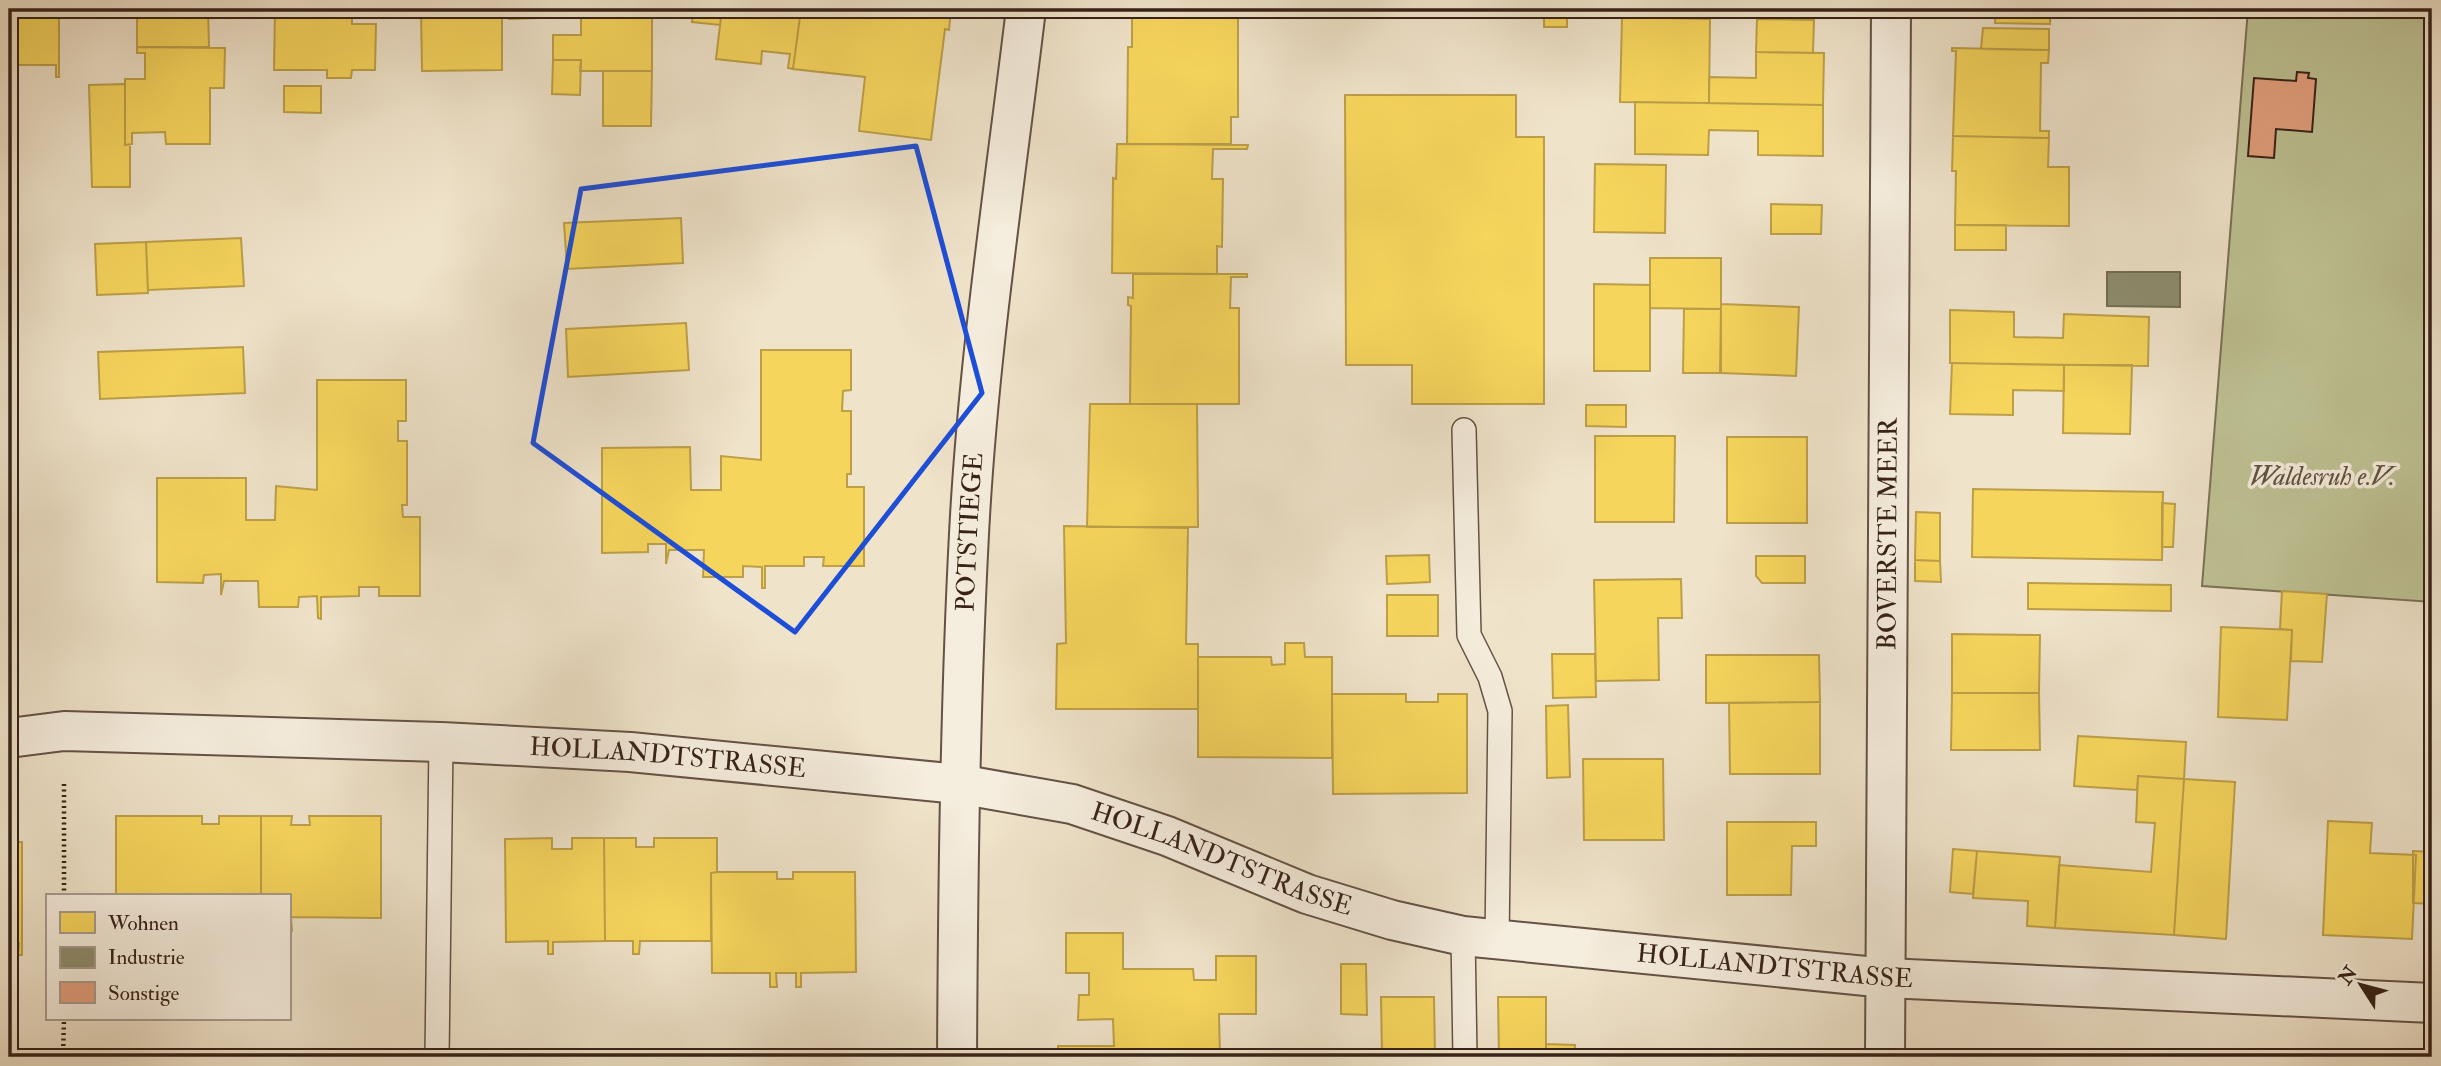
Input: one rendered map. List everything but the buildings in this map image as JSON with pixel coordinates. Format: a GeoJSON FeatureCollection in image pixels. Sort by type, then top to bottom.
{"type":"FeatureCollection","features":[{"type":"Feature","properties":{"kind":"street","name":"POTSTIEGE"},"geometry":{"type":"LineString","coordinates":[[957,1057],[959,784],[969,532],[986,341],[1026,9]]}},
{"type":"Feature","properties":{"kind":"street","name":"BOVERSTE MEER"},"geometry":{"type":"LineString","coordinates":[[1885,1057],[1891,9]]}},
{"type":"Feature","properties":{"kind":"street","name":"HOLLANDTSTRASSE"},"geometry":{"type":"LineString","coordinates":[[9,738],[64,731],[441,742],[630,752],[959,784],[1072,804],[1167,836],[1307,894],[1391,920],[1480,939],[1886,978],[2432,1003]]}},
{"type":"Feature","properties":{"kind":"lane"},"geometry":{"type":"LineString","coordinates":[[1464,430],[1469,635],[1489,677],[1500,711],[1480,939],[1465,1057]]}},
{"type":"Feature","properties":{"kind":"lane"},"geometry":{"type":"LineString","coordinates":[[436,1057],[441,742]]}},
{"type":"Feature","properties":{"kind":"path"},"geometry":{"type":"LineString","coordinates":[[64,731],[64,894]]}},
{"type":"Feature","properties":{"kind":"path"},"geometry":{"type":"LineString","coordinates":[[63,1057],[64,1020]]}},
{"type":"Feature","properties":{"kind":"highlighted area"},"geometry":{"type":"Polygon","coordinates":[[[916,146],[982,393],[795,632],[533,443],[581,189],[916,146]]]}},
{"type":"Feature","properties":{"kind":"green space","name":"Waldesruh e.V."},"geometry":{"type":"Polygon","coordinates":[[[2248,9],[2432,9],[2432,602],[2202,586],[2248,9]]]}}]}
